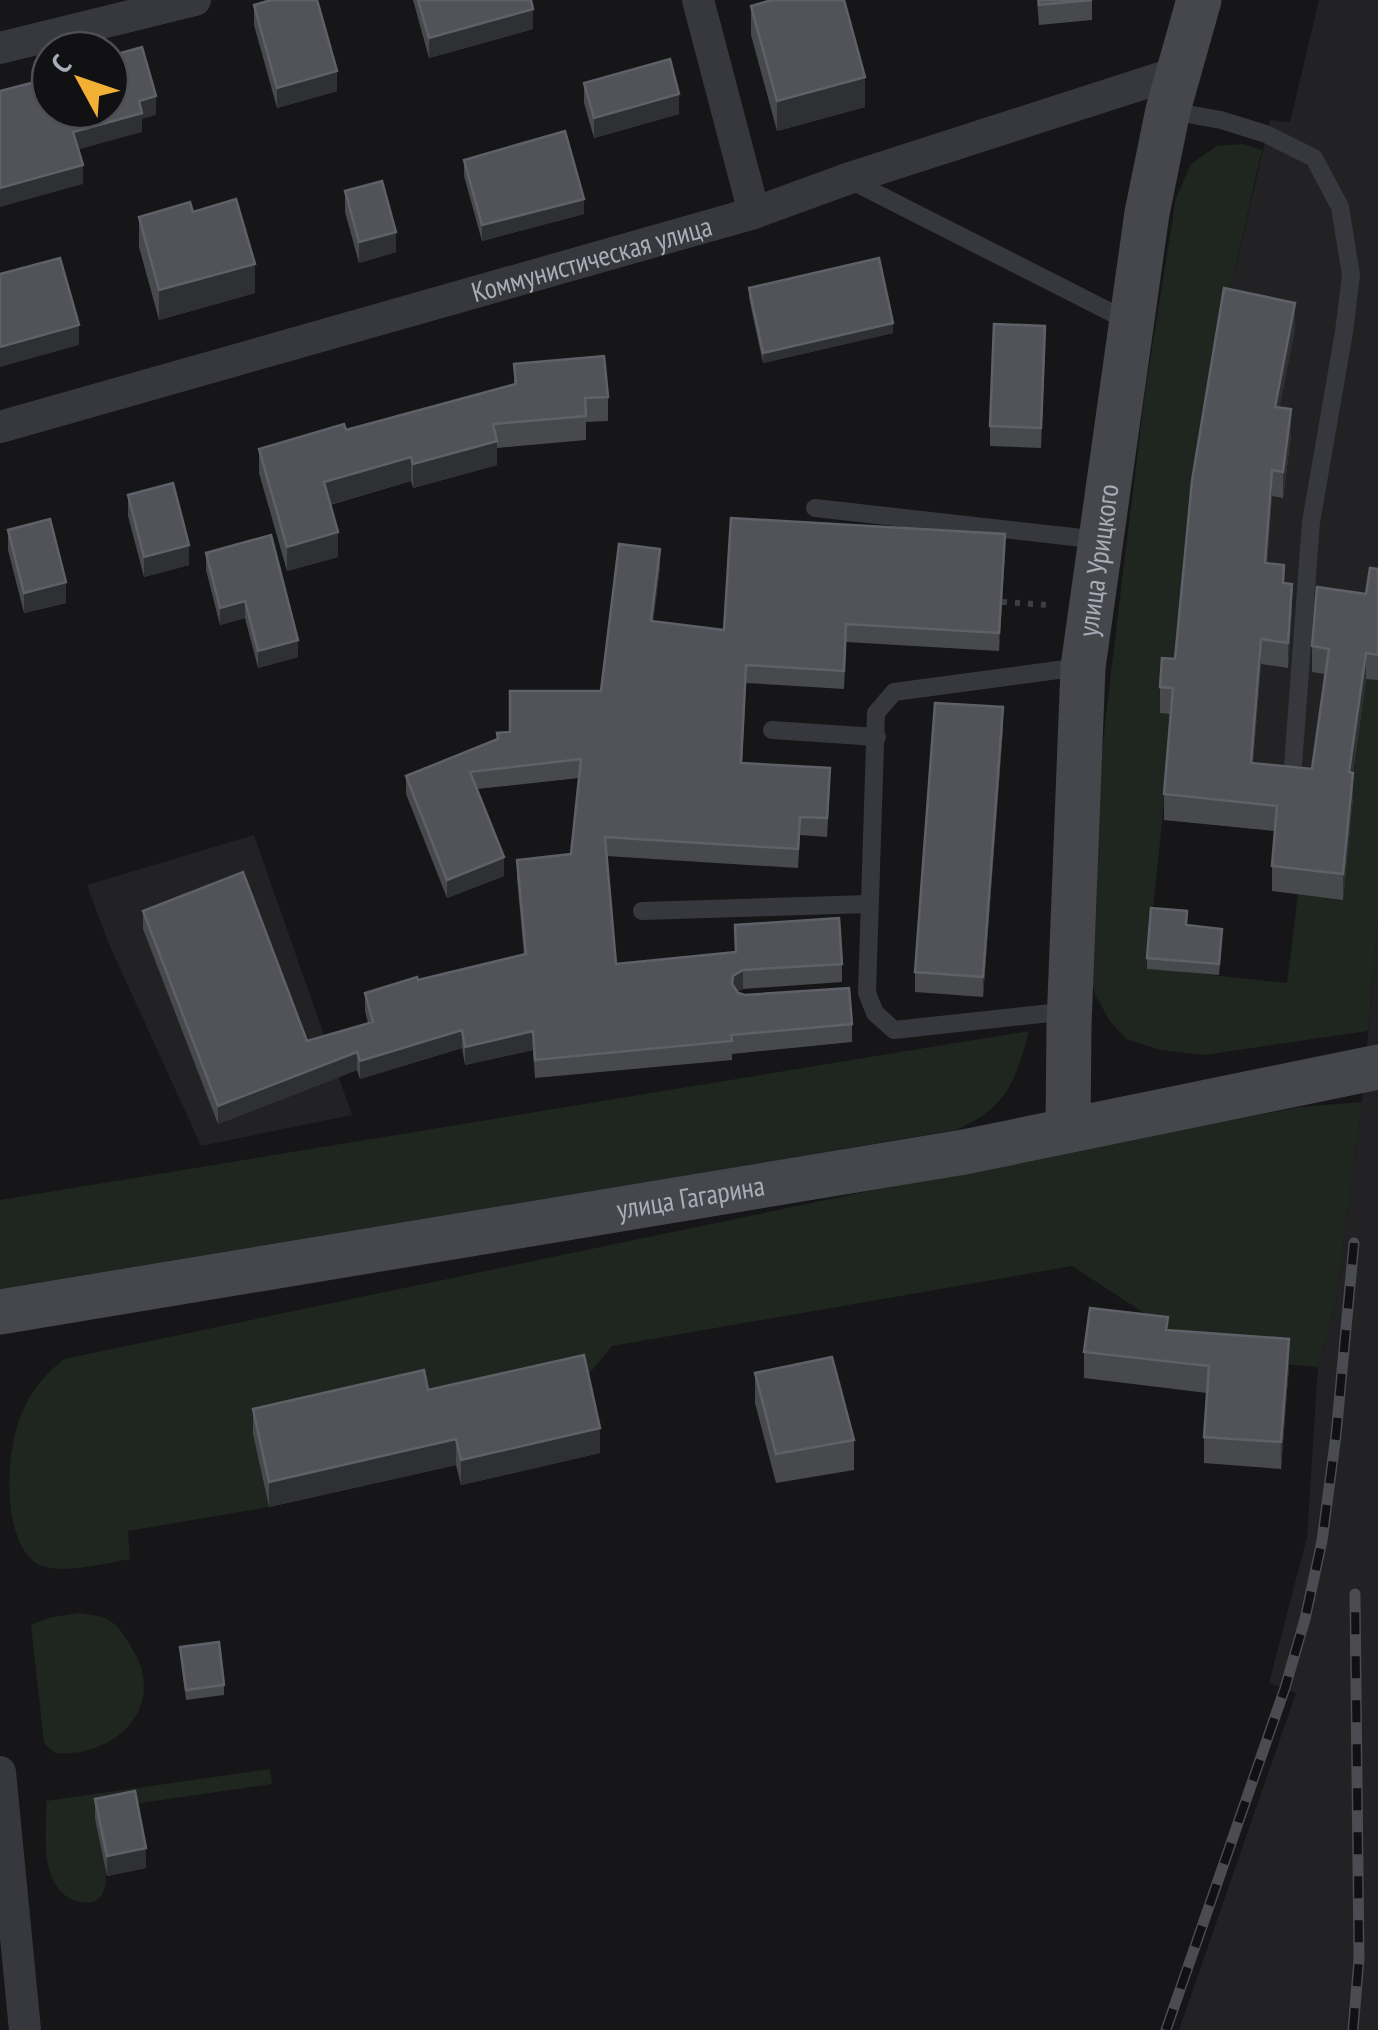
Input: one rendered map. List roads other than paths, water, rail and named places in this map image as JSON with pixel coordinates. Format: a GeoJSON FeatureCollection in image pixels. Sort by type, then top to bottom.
{"type":"FeatureCollection","features":[{"type":"Feature","properties":{"kind":"main road","name":"улица Урицкого"},"geometry":{"type":"LineString","coordinates":[[1068,1129],[1083,667],[1147,213],[1199,0]]}},
{"type":"Feature","properties":{"kind":"main road","name":"улица Гагарина"},"geometry":{"type":"LineString","coordinates":[[0,1312],[924,1158],[1378,1067]]}},
{"type":"Feature","properties":{"kind":"street"},"geometry":{"type":"LineString","coordinates":[[0,48],[194,0]]}},
{"type":"Feature","properties":{"kind":"street"},"geometry":{"type":"LineString","coordinates":[[698,0],[754,213]]}},
{"type":"Feature","properties":{"kind":"street","name":"Коммунистическая улица"},"geometry":{"type":"LineString","coordinates":[[0,428],[754,213],[847,179],[1174,92]]}},
{"type":"Feature","properties":{"kind":"street"},"geometry":{"type":"LineString","coordinates":[[0,1772],[8,1929],[25,2030]]}},
{"type":"Feature","properties":{"kind":"lane"},"geometry":{"type":"LineString","coordinates":[[1174,92],[1221,120],[1266,134],[1314,158],[1340,207],[1351,275],[1311,522],[1292,778]]}},
{"type":"Feature","properties":{"kind":"lane"},"geometry":{"type":"LineString","coordinates":[[847,179],[1131,322]]}},
{"type":"Feature","properties":{"kind":"lane"},"geometry":{"type":"LineString","coordinates":[[815,508],[1100,540]]}},
{"type":"Feature","properties":{"kind":"lane"},"geometry":{"type":"LineString","coordinates":[[1070,1011],[894,1030],[858,993],[869,904],[876,712],[894,692],[1083,667]]}},
{"type":"Feature","properties":{"kind":"lane"},"geometry":{"type":"LineString","coordinates":[[772,730],[876,737]]}},
{"type":"Feature","properties":{"kind":"lane"},"geometry":{"type":"LineString","coordinates":[[642,911],[869,904]]}},
{"type":"Feature","properties":{"kind":"railway"},"geometry":{"type":"LineString","coordinates":[[1166,2030],[1285,1688],[1305,1619],[1322,1541],[1336,1435],[1354,1243]]}},
{"type":"Feature","properties":{"kind":"railway"},"geometry":{"type":"LineString","coordinates":[[1353,2030],[1359,1959],[1355,1594]]}}]}
